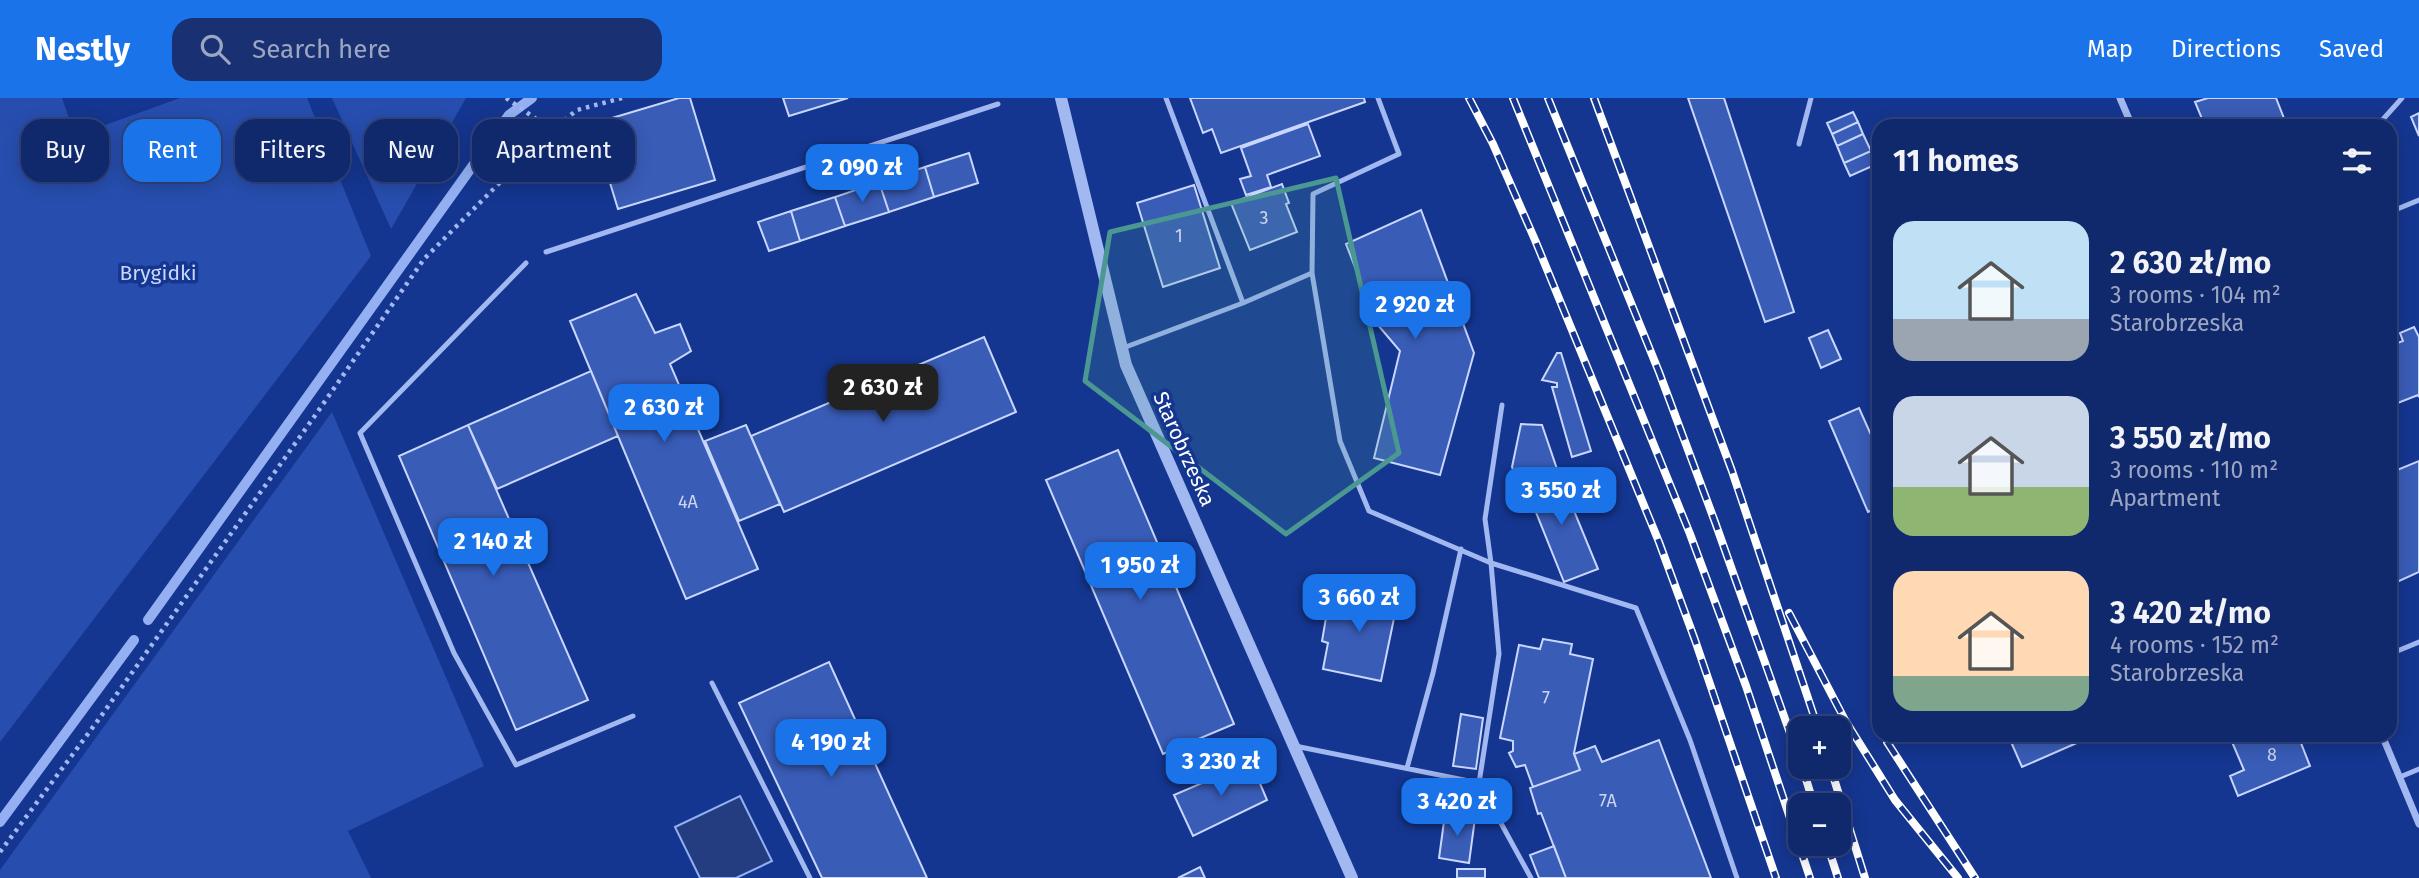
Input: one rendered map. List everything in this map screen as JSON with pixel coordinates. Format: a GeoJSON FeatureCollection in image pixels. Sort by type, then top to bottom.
{"type":"FeatureCollection","features":[{"type":"Feature","properties":{"kind":"street","name":"Starobrzeska"},"geometry":{"type":"LineString","coordinates":[[1060,98],[1126,365],[1352,878]]}},
{"type":"Feature","properties":{"kind":"street"},"geometry":{"type":"LineString","coordinates":[[2120,98],[2129,119]]}},
{"type":"Feature","properties":{"kind":"street"},"geometry":{"type":"LineString","coordinates":[[2385,742],[2419,824]]}},
{"type":"Feature","properties":{"kind":"lane"},"geometry":{"type":"LineString","coordinates":[[1167,98],[1243,303]]}},
{"type":"Feature","properties":{"kind":"lane"},"geometry":{"type":"LineString","coordinates":[[1378,98],[1399,154],[1313,194],[1312,273],[1340,441],[1369,510],[1491,563],[1636,608],[1690,740],[1737,878]]}},
{"type":"Feature","properties":{"kind":"lane"},"geometry":{"type":"LineString","coordinates":[[1799,144],[1811,98]]}},
{"type":"Feature","properties":{"kind":"lane"},"geometry":{"type":"LineString","coordinates":[[2383,119],[2402,98]]}},
{"type":"Feature","properties":{"kind":"lane"},"geometry":{"type":"LineString","coordinates":[[546,252],[998,104]]}},
{"type":"Feature","properties":{"kind":"lane"},"geometry":{"type":"LineString","coordinates":[[2397,209],[2419,200]]}},
{"type":"Feature","properties":{"kind":"lane"},"geometry":{"type":"LineString","coordinates":[[526,263],[360,433],[454,653],[516,765],[634,716]]}},
{"type":"Feature","properties":{"kind":"lane"},"geometry":{"type":"LineString","coordinates":[[1122,349],[1243,303],[1312,273]]}},
{"type":"Feature","properties":{"kind":"lane"},"geometry":{"type":"LineString","coordinates":[[1502,405],[1485,519],[1499,654],[1479,783],[1531,878]]}},
{"type":"Feature","properties":{"kind":"lane"},"geometry":{"type":"LineString","coordinates":[[1407,768],[1433,673],[1461,549]]}},
{"type":"Feature","properties":{"kind":"lane"},"geometry":{"type":"LineString","coordinates":[[2397,651],[2419,642]]}},
{"type":"Feature","properties":{"kind":"lane"},"geometry":{"type":"LineString","coordinates":[[712,683],[810,878]]}},
{"type":"Feature","properties":{"kind":"lane"},"geometry":{"type":"LineString","coordinates":[[1294,746],[1479,783]]}},
{"type":"Feature","properties":{"kind":"lane"},"geometry":{"type":"LineString","coordinates":[[2400,777],[2419,769]]}},
{"type":"Feature","properties":{"kind":"path"},"geometry":{"type":"LineString","coordinates":[[506,98],[536,119]]}},
{"type":"Feature","properties":{"kind":"path"},"geometry":{"type":"LineString","coordinates":[[567,119],[578,110],[622,98]]}},
{"type":"Feature","properties":{"kind":"path"},"geometry":{"type":"LineString","coordinates":[[0,852],[99,719],[424,258],[501,182]]}},
{"type":"Feature","properties":{"kind":"highlighted area"},"geometry":{"type":"Polygon","coordinates":[[[1336,178],[1399,453],[1286,534],[1085,381],[1110,232],[1336,178]]]}},
{"type":"Feature","properties":{"kind":"green space","name":"Brygidki"},"geometry":{"type":"Polygon","coordinates":[[[0,98],[62,98],[69,119],[21,119],[21,182],[109,182],[109,124],[180,98],[307,98],[316,119],[235,119],[235,182],[341,182],[371,256],[0,742],[0,98]]]}},
{"type":"Feature","properties":{"kind":"green space"},"geometry":{"type":"Polygon","coordinates":[[[332,98],[466,98],[454,119],[364,119],[364,169],[350,138],[350,119],[341,119],[332,98]]]}},
{"type":"Feature","properties":{"kind":"green space"},"geometry":{"type":"Polygon","coordinates":[[[370,182],[418,182],[391,229],[370,182]]]}},
{"type":"Feature","properties":{"kind":"green space"},"geometry":{"type":"Polygon","coordinates":[[[332,412],[484,766],[348,831],[371,878],[0,878],[0,870],[332,412]]]}},
{"type":"Feature","properties":{"kind":"shaded area"},"geometry":{"type":"Polygon","coordinates":[[[740,796],[772,861],[736,878],[700,878],[675,827],[740,796]]]}},
{"type":"Feature","properties":{"kind":"building"},"geometry":{"type":"Polygon","coordinates":[[[679,98],[690,98],[715,180],[618,209],[610,182],[635,182],[635,119],[609,119],[679,98]]]}},
{"type":"Feature","properties":{"kind":"building"},"geometry":{"type":"Polygon","coordinates":[[[783,98],[848,98],[789,116],[783,98]]]}},
{"type":"Feature","properties":{"kind":"building"},"geometry":{"type":"Polygon","coordinates":[[[1190,98],[1364,98],[1365,102],[1221,153],[1212,129],[1203,133],[1190,98]]]}},
{"type":"Feature","properties":{"kind":"building"},"geometry":{"type":"Polygon","coordinates":[[[1688,98],[1724,98],[1794,312],[1765,322],[1688,98]]]}},
{"type":"Feature","properties":{"kind":"building"},"geometry":{"type":"Polygon","coordinates":[[[2208,98],[2276,98],[2284,119],[2202,119],[2195,102],[2208,98]]]}},
{"type":"Feature","properties":{"kind":"building"},"geometry":{"type":"Polygon","coordinates":[[[1853,112],[1858,122],[1832,134],[1827,123],[1853,112]]]}},
{"type":"Feature","properties":{"kind":"building"},"geometry":{"type":"Polygon","coordinates":[[[2419,113],[2419,136],[2411,117],[2419,113]]]}},
{"type":"Feature","properties":{"kind":"building"},"geometry":{"type":"Polygon","coordinates":[[[1858,122],[1863,134],[1837,146],[1832,134],[1858,122]]]}},
{"type":"Feature","properties":{"kind":"building"},"geometry":{"type":"Polygon","coordinates":[[[1308,124],[1320,156],[1267,175],[1271,187],[1246,195],[1240,179],[1251,176],[1241,148],[1308,124]]]}},
{"type":"Feature","properties":{"kind":"building"},"geometry":{"type":"Polygon","coordinates":[[[1863,134],[1871,151],[1844,163],[1837,146],[1863,134]]]}},
{"type":"Feature","properties":{"kind":"building"},"geometry":{"type":"Polygon","coordinates":[[[1871,151],[1872,153],[1872,166],[1850,176],[1844,163],[1871,151]]]}},
{"type":"Feature","properties":{"kind":"building"},"geometry":{"type":"Polygon","coordinates":[[[969,153],[978,183],[934,197],[925,167],[969,153]]]}},
{"type":"Feature","properties":{"kind":"building"},"geometry":{"type":"Polygon","coordinates":[[[925,167],[934,197],[889,212],[879,182],[925,167]]]}},
{"type":"Feature","properties":{"kind":"building"},"geometry":{"type":"Polygon","coordinates":[[[879,182],[889,212],[845,226],[835,197],[879,182]]]}},
{"type":"Feature","properties":{"kind":"building"},"geometry":{"type":"Polygon","coordinates":[[[1282,184],[1289,203],[1286,204],[1297,232],[1250,250],[1231,203],[1282,184]]]}},
{"type":"Feature","properties":{"kind":"building"},"geometry":{"type":"Polygon","coordinates":[[[1194,185],[1220,268],[1163,287],[1137,203],[1194,185]]]}},
{"type":"Feature","properties":{"kind":"building"},"geometry":{"type":"Polygon","coordinates":[[[835,197],[845,226],[800,241],[791,211],[835,197]]]}},
{"type":"Feature","properties":{"kind":"building"},"geometry":{"type":"Polygon","coordinates":[[[1421,210],[1474,353],[1440,475],[1374,458],[1400,351],[1377,324],[1346,244],[1421,210]]]}},
{"type":"Feature","properties":{"kind":"building"},"geometry":{"type":"Polygon","coordinates":[[[791,211],[800,241],[769,251],[758,222],[791,211]]]}},
{"type":"Feature","properties":{"kind":"building"},"geometry":{"type":"Polygon","coordinates":[[[636,294],[655,333],[680,324],[691,351],[670,364],[758,569],[686,599],[570,321],[636,294]]]}},
{"type":"Feature","properties":{"kind":"building"},"geometry":{"type":"Polygon","coordinates":[[[2414,327],[2419,337],[2419,397],[2418,395],[2397,403],[2397,343],[2403,341],[2400,333],[2414,327]]]}},
{"type":"Feature","properties":{"kind":"building"},"geometry":{"type":"Polygon","coordinates":[[[1828,330],[1841,359],[1821,368],[1809,338],[1828,330]]]}},
{"type":"Feature","properties":{"kind":"building"},"geometry":{"type":"Polygon","coordinates":[[[984,337],[1016,412],[784,512],[751,436],[984,337]]]}},
{"type":"Feature","properties":{"kind":"building"},"geometry":{"type":"Polygon","coordinates":[[[1557,353],[1561,353],[1591,451],[1572,457],[1552,387],[1557,387],[1557,383],[1542,380],[1557,353]]]}},
{"type":"Feature","properties":{"kind":"building"},"geometry":{"type":"Polygon","coordinates":[[[591,371],[618,436],[497,489],[468,425],[591,371]]]}},
{"type":"Feature","properties":{"kind":"building"},"geometry":{"type":"Polygon","coordinates":[[[1859,408],[1872,437],[1872,510],[1868,512],[1829,421],[1859,408]]]}},
{"type":"Feature","properties":{"kind":"building"},"geometry":{"type":"Polygon","coordinates":[[[1521,424],[1542,425],[1558,472],[1520,488],[1512,467],[1521,424]]]}},
{"type":"Feature","properties":{"kind":"building"},"geometry":{"type":"Polygon","coordinates":[[[468,425],[588,700],[516,730],[399,456],[468,425]]]}},
{"type":"Feature","properties":{"kind":"building"},"geometry":{"type":"Polygon","coordinates":[[[746,425],[780,504],[739,521],[705,441],[746,425]]]}},
{"type":"Feature","properties":{"kind":"building"},"geometry":{"type":"Polygon","coordinates":[[[1118,450],[1234,724],[1163,754],[1046,480],[1118,450]]]}},
{"type":"Feature","properties":{"kind":"building"},"geometry":{"type":"Polygon","coordinates":[[[2419,461],[2419,572],[2397,582],[2397,470],[2419,461]]]}},
{"type":"Feature","properties":{"kind":"building"},"geometry":{"type":"Polygon","coordinates":[[[1558,472],[1598,569],[1564,582],[1525,485],[1558,472]]]}},
{"type":"Feature","properties":{"kind":"building"},"geometry":{"type":"Polygon","coordinates":[[[1339,587],[1398,599],[1381,681],[1323,669],[1328,643],[1322,641],[1327,612],[1333,614],[1339,587]]]}},
{"type":"Feature","properties":{"kind":"building"},"geometry":{"type":"Polygon","coordinates":[[[1543,639],[1572,644],[1570,654],[1593,659],[1574,753],[1580,770],[1533,787],[1525,765],[1516,767],[1509,753],[1513,751],[1513,741],[1500,738],[1519,645],[1540,649],[1543,639]]]}},
{"type":"Feature","properties":{"kind":"building"},"geometry":{"type":"Polygon","coordinates":[[[829,662],[927,878],[822,878],[739,703],[829,662]]]}},
{"type":"Feature","properties":{"kind":"building"},"geometry":{"type":"Polygon","coordinates":[[[1461,714],[1483,718],[1476,769],[1453,766],[1461,714]]]}},
{"type":"Feature","properties":{"kind":"building"},"geometry":{"type":"Polygon","coordinates":[[[1659,740],[1711,878],[1566,878],[1541,813],[1538,814],[1530,788],[1580,770],[1574,754],[1595,746],[1602,762],[1659,740]]]}},
{"type":"Feature","properties":{"kind":"building"},"geometry":{"type":"Polygon","coordinates":[[[2011,742],[2079,742],[2022,767],[2011,742]]]}},
{"type":"Feature","properties":{"kind":"building"},"geometry":{"type":"Polygon","coordinates":[[[2232,742],[2303,742],[2301,743],[2310,766],[2238,796],[2230,776],[2244,770],[2232,742]]]}},
{"type":"Feature","properties":{"kind":"building"},"geometry":{"type":"Polygon","coordinates":[[[1251,762],[1267,800],[1193,836],[1174,795],[1251,762]]]}},
{"type":"Feature","properties":{"kind":"building"},"geometry":{"type":"Polygon","coordinates":[[[1445,814],[1475,818],[1469,863],[1439,858],[1445,814]]]}},
{"type":"Feature","properties":{"kind":"building"},"geometry":{"type":"Polygon","coordinates":[[[1554,846],[1566,878],[1539,878],[1530,855],[1554,846]]]}},
{"type":"Feature","properties":{"kind":"building"},"geometry":{"type":"Polygon","coordinates":[[[1200,867],[1205,878],[1178,878],[1200,867]]]}},
{"type":"Feature","properties":{"kind":"building"},"geometry":{"type":"Polygon","coordinates":[[[1457,869],[1485,869],[1485,878],[1457,878],[1457,869]]]}},
{"type":"Feature","properties":{"kind":"waterway"},"geometry":{"type":"LineString","coordinates":[[148,620],[509,115],[532,98]]}},
{"type":"Feature","properties":{"kind":"waterway"},"geometry":{"type":"LineString","coordinates":[[0,822],[134,640]]}},
{"type":"Feature","properties":{"kind":"railway"},"geometry":{"type":"LineString","coordinates":[[1469,98],[1493,144],[1535,240],[1659,542],[1776,878]]}},
{"type":"Feature","properties":{"kind":"railway"},"geometry":{"type":"LineString","coordinates":[[1513,98],[1690,534],[1746,686],[1810,878]]}},
{"type":"Feature","properties":{"kind":"railway"},"geometry":{"type":"LineString","coordinates":[[1548,98],[1659,372],[1788,727]]}},
{"type":"Feature","properties":{"kind":"railway"},"geometry":{"type":"LineString","coordinates":[[1594,98],[1732,471],[1814,716]]}},
{"type":"Feature","properties":{"kind":"railway"},"geometry":{"type":"LineString","coordinates":[[1789,613],[1845,720],[1895,800],[1958,878]]}},
{"type":"Feature","properties":{"kind":"railway"},"geometry":{"type":"LineString","coordinates":[[1887,742],[1975,878]]}},
{"type":"Feature","properties":{"kind":"railway"},"geometry":{"type":"LineString","coordinates":[[1806,779],[1810,793]]}},
{"type":"Feature","properties":{"kind":"railway"},"geometry":{"type":"LineString","coordinates":[[1834,779],[1865,878]]}},
{"type":"Feature","properties":{"kind":"railway"},"geometry":{"type":"LineString","coordinates":[[1831,856],[1838,878]]}}]}
